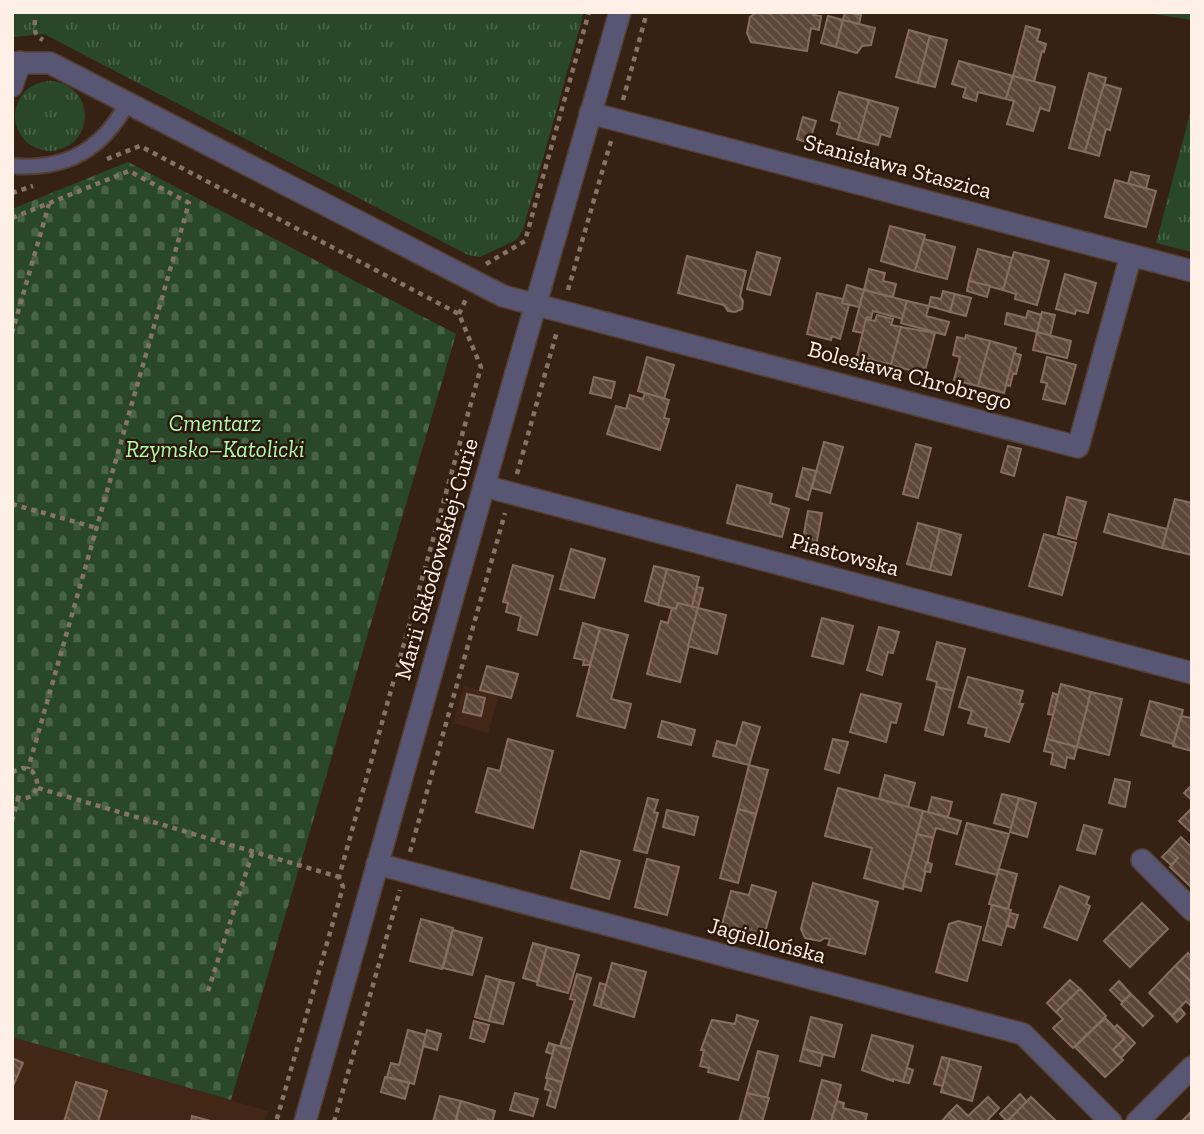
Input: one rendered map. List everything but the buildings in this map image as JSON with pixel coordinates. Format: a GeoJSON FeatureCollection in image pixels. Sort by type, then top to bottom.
{"type":"FeatureCollection","features":[{"type":"Feature","properties":{"kind":"street","name":"Marii Skłodowskiej-Curie"},"geometry":{"type":"LineString","coordinates":[[305,1122],[620,12]]}},
{"type":"Feature","properties":{"kind":"street"},"geometry":{"type":"LineString","coordinates":[[12,86],[16,63]]}},
{"type":"Feature","properties":{"kind":"street","name":"Bolesława Chrobrego"},"geometry":{"type":"LineString","coordinates":[[16,63],[50,63],[503,296],[1078,447],[1131,255]]}},
{"type":"Feature","properties":{"kind":"street","name":"Stanisława Staszica"},"geometry":{"type":"LineString","coordinates":[[590,113],[1192,271]]}},
{"type":"Feature","properties":{"kind":"street","name":"Piastowska"},"geometry":{"type":"LineString","coordinates":[[484,486],[1192,674]]}},
{"type":"Feature","properties":{"kind":"street"},"geometry":{"type":"LineString","coordinates":[[1142,860],[1192,910]]}},
{"type":"Feature","properties":{"kind":"street","name":"Jagiellońska"},"geometry":{"type":"LineString","coordinates":[[377,864],[1023,1034],[1111,1122]]}},
{"type":"Feature","properties":{"kind":"street"},"geometry":{"type":"LineString","coordinates":[[1137,1122],[1192,1067]]}},
{"type":"Feature","properties":{"kind":"lane"},"geometry":{"type":"LineString","coordinates":[[12,166],[33,168],[87,151],[116,125],[128,102]]}},
{"type":"Feature","properties":{"kind":"path"},"geometry":{"type":"LineString","coordinates":[[481,266],[525,242],[589,12]]}},
{"type":"Feature","properties":{"kind":"path"},"geometry":{"type":"LineString","coordinates":[[35,20],[34,30],[37,37],[44,41]]}},
{"type":"Feature","properties":{"kind":"path"},"geometry":{"type":"LineString","coordinates":[[515,481],[613,135]]}},
{"type":"Feature","properties":{"kind":"path"},"geometry":{"type":"LineString","coordinates":[[101,161],[140,146],[460,314],[481,367],[339,877],[343,887],[276,1122]]}},
{"type":"Feature","properties":{"kind":"path"},"geometry":{"type":"LineString","coordinates":[[12,218],[129,171],[189,203],[28,769]]}},
{"type":"Feature","properties":{"kind":"path"},"geometry":{"type":"LineString","coordinates":[[12,193],[37,185]]}},
{"type":"Feature","properties":{"kind":"path"},"geometry":{"type":"LineString","coordinates":[[12,333],[49,203]]}},
{"type":"Feature","properties":{"kind":"path"},"geometry":{"type":"LineString","coordinates":[[12,504],[97,528]]}},
{"type":"Feature","properties":{"kind":"path"},"geometry":{"type":"LineString","coordinates":[[409,856],[507,507]]}},
{"type":"Feature","properties":{"kind":"path"},"geometry":{"type":"LineString","coordinates":[[12,772],[28,769],[36,775],[38,788]]}},
{"type":"Feature","properties":{"kind":"path"},"geometry":{"type":"LineString","coordinates":[[38,788],[339,877]]}},
{"type":"Feature","properties":{"kind":"path"},"geometry":{"type":"LineString","coordinates":[[12,795],[18,799],[29,798],[38,788]]}},
{"type":"Feature","properties":{"kind":"path"},"geometry":{"type":"LineString","coordinates":[[12,821],[18,799]]}},
{"type":"Feature","properties":{"kind":"path"},"geometry":{"type":"LineString","coordinates":[[208,991],[253,851]]}},
{"type":"Feature","properties":{"kind":"path"},"geometry":{"type":"LineString","coordinates":[[334,1122],[401,885]]}},
{"type":"Feature","properties":{"kind":"shaded area"},"geometry":{"type":"Polygon","coordinates":[[[464,686],[499,695],[488,733],[453,723],[464,686]]]}},
{"type":"Feature","properties":{"kind":"shaded area"},"geometry":{"type":"Polygon","coordinates":[[[12,1037],[268,1111],[265,1122],[12,1122],[12,1037]]]}},
{"type":"Feature","properties":{"kind":"green space"},"geometry":{"type":"Polygon","coordinates":[[[12,12],[584,12],[523,230],[516,240],[480,257],[468,255],[44,34],[12,37],[12,12]]]}},
{"type":"Feature","properties":{"kind":"green space"},"geometry":{"type":"Polygon","coordinates":[[[1141,12],[1192,12],[1192,20],[1141,12]]]}},
{"type":"Feature","properties":{"kind":"green space"},"geometry":{"type":"Polygon","coordinates":[[[50,81],[75,91],[85,116],[75,141],[50,151],[25,141],[15,116],[25,91],[50,81]]]}},
{"type":"Feature","properties":{"kind":"green space"},"geometry":{"type":"Polygon","coordinates":[[[1192,106],[1192,252],[1156,243],[1192,106]]]}},
{"type":"Feature","properties":{"kind":"green space","name":"Cmentarz Rzymsko–Katolicki"},"geometry":{"type":"Polygon","coordinates":[[[128,162],[456,334],[231,1100],[12,1037],[12,209],[128,162]]]}}]}
